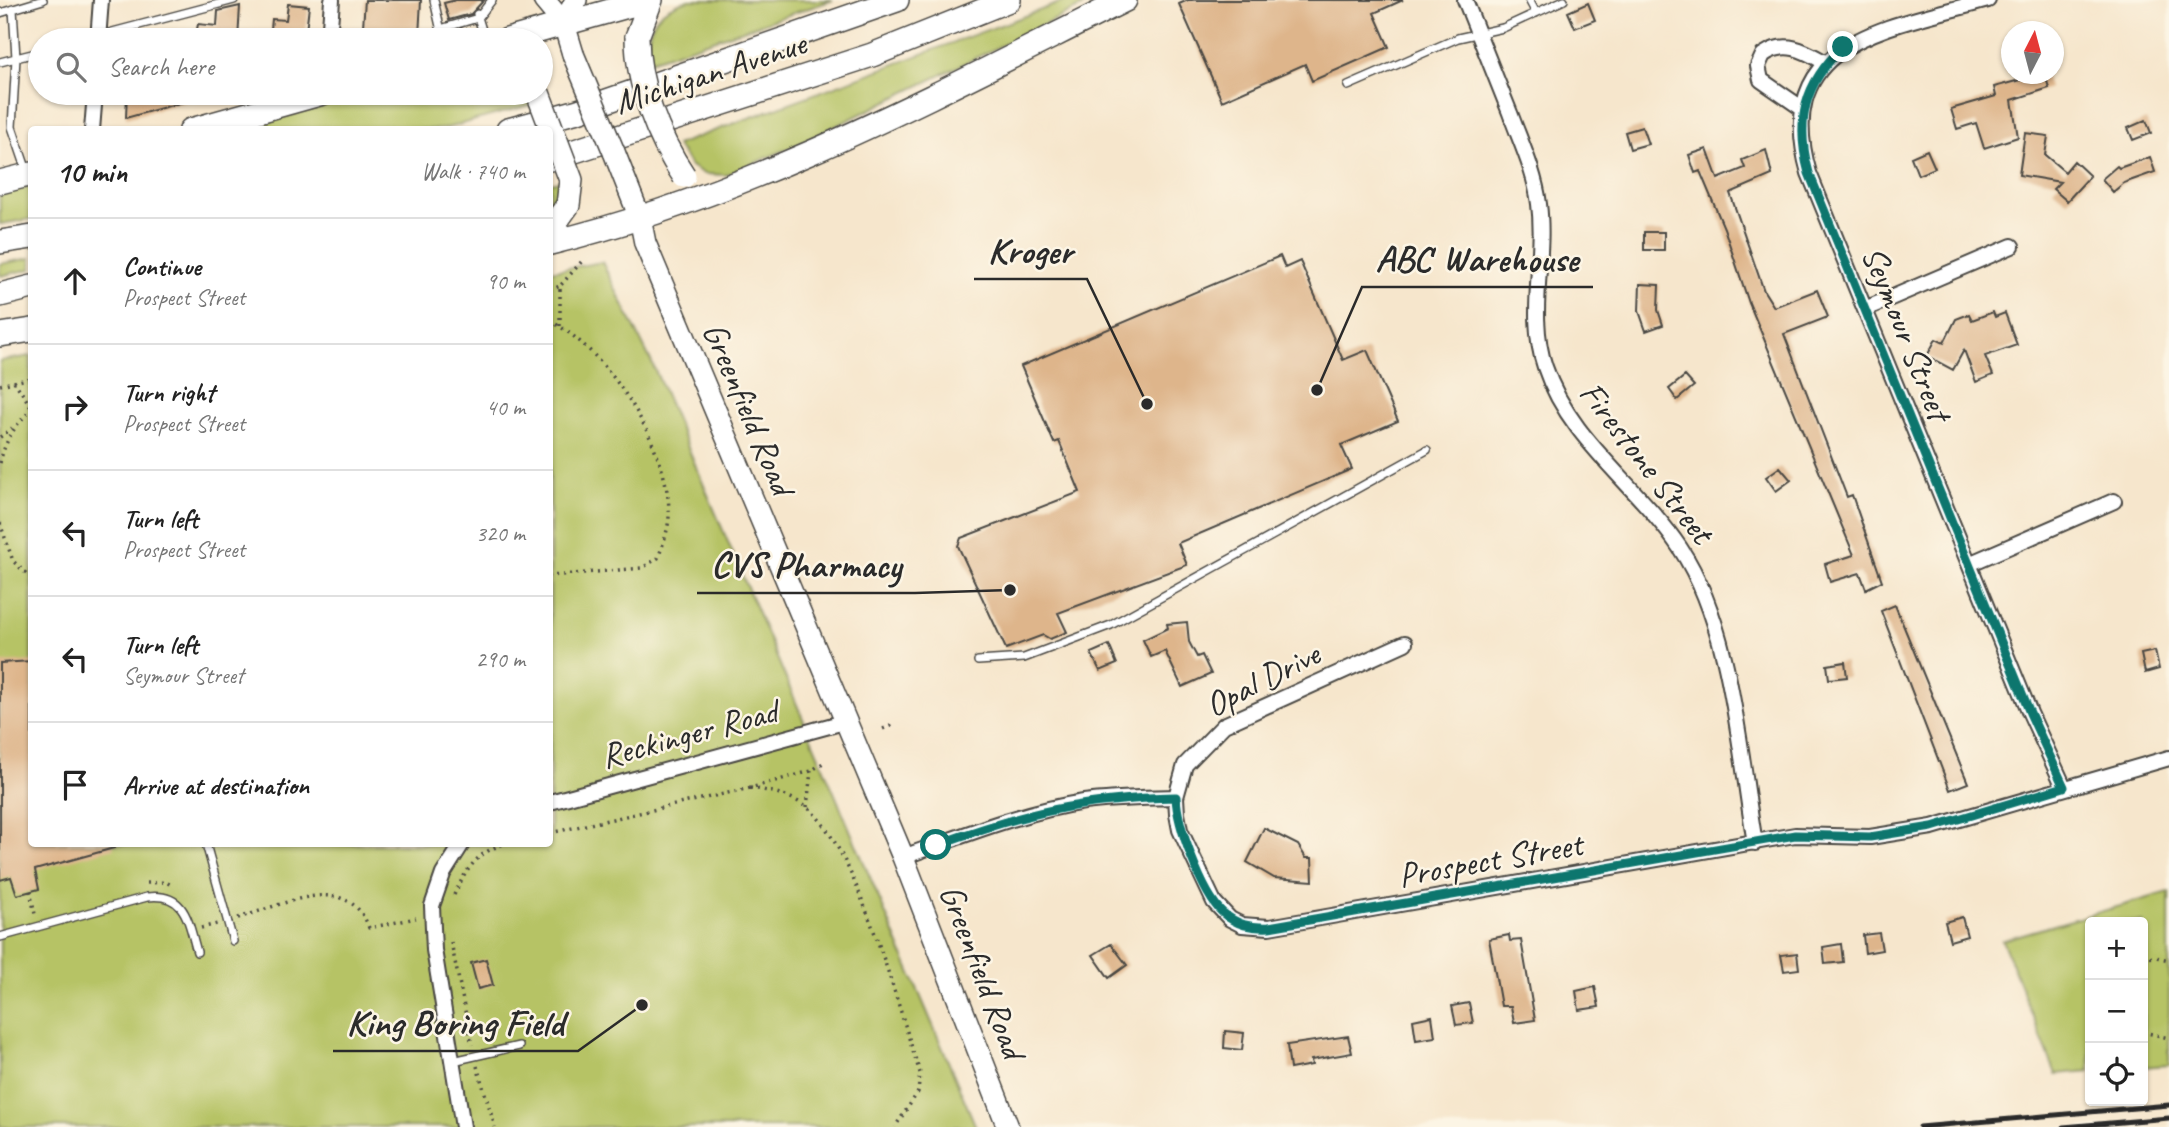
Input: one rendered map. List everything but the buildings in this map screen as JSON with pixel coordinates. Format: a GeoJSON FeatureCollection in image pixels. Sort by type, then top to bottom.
{"type":"FeatureCollection","features":[{"type":"Feature","properties":{"kind":"main road","name":"Greenfield Road"},"geometry":{"type":"LineString","coordinates":[[544,0],[564,24],[573,54],[640,218],[645,243],[903,858],[1008,1127]]}},
{"type":"Feature","properties":{"kind":"main road"},"geometry":{"type":"LineString","coordinates":[[564,24],[576,0]]}},
{"type":"Feature","properties":{"kind":"main road"},"geometry":{"type":"LineString","coordinates":[[550,28],[650,0]]}},
{"type":"Feature","properties":{"kind":"main road"},"geometry":{"type":"LineString","coordinates":[[650,0],[637,37],[640,75],[671,157],[684,176],[709,195]]}},
{"type":"Feature","properties":{"kind":"main road","name":"Michigan Avenue"},"geometry":{"type":"LineString","coordinates":[[523,126],[578,111],[897,0]]}},
{"type":"Feature","properties":{"kind":"main road","name":"Michigan Avenue"},"geometry":{"type":"LineString","coordinates":[[553,158],[872,55],[1009,0]]}},
{"type":"Feature","properties":{"kind":"main road"},"geometry":{"type":"LineString","coordinates":[[553,242],[640,218],[789,164],[1125,0]]}},
{"type":"Feature","properties":{"kind":"main road"},"geometry":{"type":"LineString","coordinates":[[205,126],[280,105]]}},
{"type":"Feature","properties":{"kind":"main road"},"geometry":{"type":"LineString","coordinates":[[543,105],[551,126]]}},
{"type":"Feature","properties":{"kind":"main road"},"geometry":{"type":"LineString","coordinates":[[553,133],[571,180],[568,205],[553,226]]}},
{"type":"Feature","properties":{"kind":"main road"},"geometry":{"type":"LineString","coordinates":[[0,183],[28,175]]}},
{"type":"Feature","properties":{"kind":"main road"},"geometry":{"type":"LineString","coordinates":[[0,242],[28,238]]}},
{"type":"Feature","properties":{"kind":"main road"},"geometry":{"type":"LineString","coordinates":[[0,295],[28,288]]}},
{"type":"Feature","properties":{"kind":"main road"},"geometry":{"type":"LineString","coordinates":[[0,335],[28,331]]}},
{"type":"Feature","properties":{"kind":"street"},"geometry":{"type":"LineString","coordinates":[[100,28],[102,0]]}},
{"type":"Feature","properties":{"kind":"street"},"geometry":{"type":"LineString","coordinates":[[330,28],[332,0]]}},
{"type":"Feature","properties":{"kind":"street","name":"Firestone Street"},"geometry":{"type":"LineString","coordinates":[[1465,0],[1530,164],[1539,199],[1542,245],[1537,327],[1545,366],[1568,414],[1672,537],[1707,597],[1720,640],[1755,843]]}},
{"type":"Feature","properties":{"kind":"street","name":"Seymour Street"},"geometry":{"type":"LineString","coordinates":[[1989,0],[1866,35],[1843,47],[1826,63],[1809,89],[1802,109],[1801,136],[1809,173],[1969,564],[2064,787]]}},
{"type":"Feature","properties":{"kind":"street"},"geometry":{"type":"LineString","coordinates":[[1802,109],[1761,80],[1759,66],[1763,55],[1783,46],[1800,48],[1826,63]]}},
{"type":"Feature","properties":{"kind":"street"},"geometry":{"type":"LineString","coordinates":[[92,126],[94,105]]}},
{"type":"Feature","properties":{"kind":"street"},"geometry":{"type":"LineString","coordinates":[[1865,309],[2012,246]]}},
{"type":"Feature","properties":{"kind":"street"},"geometry":{"type":"LineString","coordinates":[[1969,564],[2114,501]]}},
{"type":"Feature","properties":{"kind":"street","name":"Opal Drive"},"geometry":{"type":"LineString","coordinates":[[1176,797],[1185,765],[1224,725],[1405,643]]}},
{"type":"Feature","properties":{"kind":"street","name":"Reckinger Road"},"geometry":{"type":"LineString","coordinates":[[553,801],[844,722]]}},
{"type":"Feature","properties":{"kind":"street","name":"Prospect Street"},"geometry":{"type":"LineString","coordinates":[[1176,797],[1180,830],[1214,902],[1230,919],[1255,928],[1795,835],[1870,837],[1932,827],[2169,758]]}},
{"type":"Feature","properties":{"kind":"street"},"geometry":{"type":"LineString","coordinates":[[903,858],[994,824],[1061,806],[1118,799],[1176,797]]}},
{"type":"Feature","properties":{"kind":"street"},"geometry":{"type":"LineString","coordinates":[[460,847],[443,874],[432,906],[434,950],[463,1127]]}},
{"type":"Feature","properties":{"kind":"lane"},"geometry":{"type":"LineString","coordinates":[[0,13],[43,0]]}},
{"type":"Feature","properties":{"kind":"lane"},"geometry":{"type":"LineString","coordinates":[[133,28],[234,0]]}},
{"type":"Feature","properties":{"kind":"lane"},"geometry":{"type":"LineString","coordinates":[[433,0],[440,28]]}},
{"type":"Feature","properties":{"kind":"lane"},"geometry":{"type":"LineString","coordinates":[[443,28],[477,16],[492,0]]}},
{"type":"Feature","properties":{"kind":"lane"},"geometry":{"type":"LineString","coordinates":[[1529,0],[1536,13]]}},
{"type":"Feature","properties":{"kind":"lane"},"geometry":{"type":"LineString","coordinates":[[1348,86],[1458,38],[1503,28],[1564,0]]}},
{"type":"Feature","properties":{"kind":"lane"},"geometry":{"type":"LineString","coordinates":[[13,9],[16,58],[12,127],[28,169]]}},
{"type":"Feature","properties":{"kind":"lane"},"geometry":{"type":"LineString","coordinates":[[477,16],[481,28]]}},
{"type":"Feature","properties":{"kind":"lane"},"geometry":{"type":"LineString","coordinates":[[0,62],[28,55]]}},
{"type":"Feature","properties":{"kind":"lane"},"geometry":{"type":"LineString","coordinates":[[978,661],[1024,658],[1111,625],[1427,450]]}},
{"type":"Feature","properties":{"kind":"lane"},"geometry":{"type":"LineString","coordinates":[[207,847],[233,941]]}},
{"type":"Feature","properties":{"kind":"lane"},"geometry":{"type":"LineString","coordinates":[[0,937],[147,897],[164,896],[181,907],[197,951]]}},
{"type":"Feature","properties":{"kind":"lane"},"geometry":{"type":"LineString","coordinates":[[452,1061],[519,1046]]}},
{"type":"Feature","properties":{"kind":"path"},"geometry":{"type":"LineString","coordinates":[[553,289],[560,286],[583,260]]}},
{"type":"Feature","properties":{"kind":"path"},"geometry":{"type":"LineString","coordinates":[[560,286],[560,326]]}},
{"type":"Feature","properties":{"kind":"path"},"geometry":{"type":"LineString","coordinates":[[553,322],[604,365],[643,422],[664,474],[669,516],[658,558],[642,568],[553,576]]}},
{"type":"Feature","properties":{"kind":"path"},"geometry":{"type":"LineString","coordinates":[[0,384],[28,379]]}},
{"type":"Feature","properties":{"kind":"path"},"geometry":{"type":"LineString","coordinates":[[14,381],[28,402]]}},
{"type":"Feature","properties":{"kind":"path"},"geometry":{"type":"LineString","coordinates":[[0,437],[28,412]]}},
{"type":"Feature","properties":{"kind":"path"},"geometry":{"type":"LineString","coordinates":[[0,463],[4,446],[16,425]]}},
{"type":"Feature","properties":{"kind":"path"},"geometry":{"type":"LineString","coordinates":[[0,523],[13,561],[28,575]]}},
{"type":"Feature","properties":{"kind":"path"},"geometry":{"type":"LineString","coordinates":[[0,546],[8,550]]}},
{"type":"Feature","properties":{"kind":"path"},"geometry":{"type":"LineString","coordinates":[[883,729],[895,724]]}},
{"type":"Feature","properties":{"kind":"path"},"geometry":{"type":"LineString","coordinates":[[553,831],[750,788],[811,771],[823,763]]}},
{"type":"Feature","properties":{"kind":"path"},"geometry":{"type":"LineString","coordinates":[[807,807],[811,771]]}},
{"type":"Feature","properties":{"kind":"path"},"geometry":{"type":"LineString","coordinates":[[750,788],[777,792],[807,807],[832,838],[866,906],[920,1073],[918,1092],[895,1127]]}},
{"type":"Feature","properties":{"kind":"path"},"geometry":{"type":"LineString","coordinates":[[451,902],[473,861],[492,847]]}},
{"type":"Feature","properties":{"kind":"path"},"geometry":{"type":"LineString","coordinates":[[30,891],[35,914]]}},
{"type":"Feature","properties":{"kind":"path"},"geometry":{"type":"LineString","coordinates":[[449,931],[493,1127]]}},
{"type":"Feature","properties":{"kind":"path"},"geometry":{"type":"LineString","coordinates":[[2148,958],[2169,960]]}},
{"type":"Feature","properties":{"kind":"path"},"geometry":{"type":"LineString","coordinates":[[2148,1032],[2169,1038]]}},
{"type":"Feature","properties":{"kind":"green space"},"geometry":{"type":"Polygon","coordinates":[[[689,0],[833,0],[644,63],[650,30],[659,15],[676,4],[689,0]]]}},
{"type":"Feature","properties":{"kind":"green space"},"geometry":{"type":"Polygon","coordinates":[[[1068,0],[1095,0],[799,144],[726,175],[704,174],[691,166],[676,145],[1068,0]]]}},
{"type":"Feature","properties":{"kind":"green space"},"geometry":{"type":"Polygon","coordinates":[[[327,105],[530,105],[454,126],[251,126],[327,105]]]}},
{"type":"Feature","properties":{"kind":"green space"},"geometry":{"type":"Polygon","coordinates":[[[560,181],[553,213],[553,182],[560,181]]]}},
{"type":"Feature","properties":{"kind":"green space"},"geometry":{"type":"Polygon","coordinates":[[[28,187],[28,219],[0,224],[0,195],[28,187]]]}},
{"type":"Feature","properties":{"kind":"green space"},"geometry":{"type":"Polygon","coordinates":[[[28,259],[28,270],[0,276],[0,264],[28,259]]]}},
{"type":"Feature","properties":{"kind":"green space"},"geometry":{"type":"Polygon","coordinates":[[[602,262],[652,363],[976,1127],[0,1127],[0,361],[28,356],[28,847],[553,847],[553,270],[602,262]]]}},
{"type":"Feature","properties":{"kind":"green space"},"geometry":{"type":"Polygon","coordinates":[[[2169,892],[2169,1065],[2148,1067],[2148,917],[2085,917],[2085,1071],[2056,1074],[2002,940],[2169,892]]]}},
{"type":"Feature","properties":{"kind":"railway"},"geometry":{"type":"LineString","coordinates":[[1920,1127],[2169,1105]]}},
{"type":"Feature","properties":{"kind":"railway"},"geometry":{"type":"LineString","coordinates":[[2063,1127],[2169,1118]]}},
{"type":"Feature","properties":{"kind":"place","name":"ABC Warehouse"},"geometry":{"type":"Point","coordinates":[1317,390]}},
{"type":"Feature","properties":{"kind":"place","name":"Kroger"},"geometry":{"type":"Point","coordinates":[1147,404]}},
{"type":"Feature","properties":{"kind":"place","name":"CVS Pharmacy"},"geometry":{"type":"Point","coordinates":[1010,590]}},
{"type":"Feature","properties":{"kind":"place","name":"King Boring Field"},"geometry":{"type":"Point","coordinates":[642,1005]}},
{"type":"Feature","properties":{"kind":"route"},"geometry":{"type":"LineString","coordinates":[[936,845],[994,824],[1061,806],[1118,799],[1176,797],[1180,830],[1214,902],[1230,919],[1255,928],[1664,860],[1795,835],[1870,837],[1932,827],[2064,787],[2030,713],[1809,173],[1801,136],[1802,109],[1809,89],[1821,69],[1843,47]]}}]}
